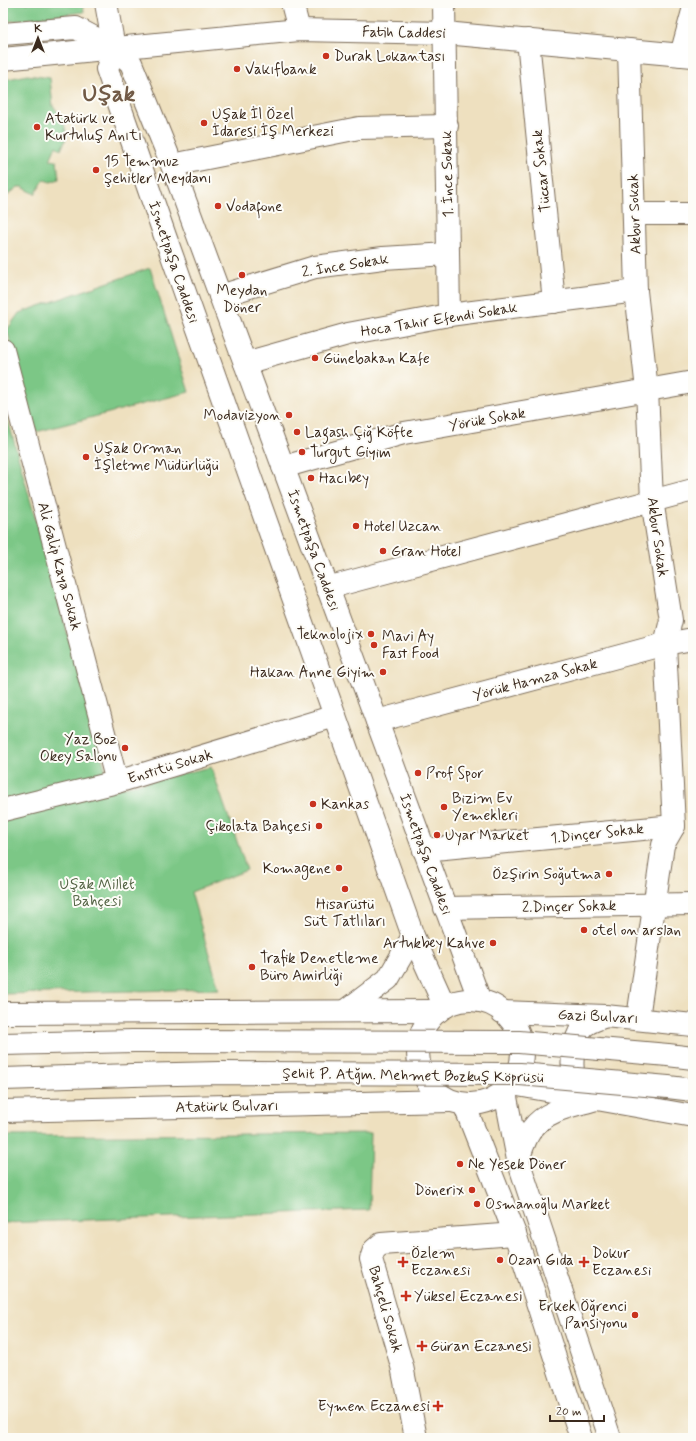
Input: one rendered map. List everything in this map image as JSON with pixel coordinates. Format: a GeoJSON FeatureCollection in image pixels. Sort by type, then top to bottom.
{"type":"FeatureCollection","features":[{"type":"Feature","properties":{"kind":"main road"},"geometry":{"type":"LineString","coordinates":[[106,3],[114,48]]}},
{"type":"Feature","properties":{"kind":"main road"},"geometry":{"type":"LineString","coordinates":[[292,3],[299,30]]}},
{"type":"Feature","properties":{"kind":"main road","name":"1. İnce Sokak"},"geometry":{"type":"LineString","coordinates":[[444,3],[449,315]]}},
{"type":"Feature","properties":{"kind":"main road"},"geometry":{"type":"LineString","coordinates":[[687,56],[693,11]]}},
{"type":"Feature","properties":{"kind":"main road"},"geometry":{"type":"LineString","coordinates":[[3,34],[76,28],[114,48]]}},
{"type":"Feature","properties":{"kind":"main road","name":"Fatih Caddesi"},"geometry":{"type":"LineString","coordinates":[[3,59],[299,30],[445,33],[687,56]]}},
{"type":"Feature","properties":{"kind":"main road","name":"Tüccar Sokak"},"geometry":{"type":"LineString","coordinates":[[528,40],[554,302]]}},
{"type":"Feature","properties":{"kind":"main road","name":"İsmetpaşa Caddesi"},"geometry":{"type":"LineString","coordinates":[[442,1009],[413,936],[107,69],[114,48],[131,63],[172,165],[480,1001]]}},
{"type":"Feature","properties":{"kind":"main road","name":"Akbur Sokak"},"geometry":{"type":"LineString","coordinates":[[629,50],[636,291],[648,390],[652,500],[671,620],[665,644],[674,826]]}},
{"type":"Feature","properties":{"kind":"main road"},"geometry":{"type":"LineString","coordinates":[[172,165],[359,128],[447,126]]}},
{"type":"Feature","properties":{"kind":"main road"},"geometry":{"type":"LineString","coordinates":[[634,214],[693,214]]}},
{"type":"Feature","properties":{"kind":"main road","name":"2. İnce Sokak"},"geometry":{"type":"LineString","coordinates":[[220,296],[315,267],[383,258],[448,254]]}},
{"type":"Feature","properties":{"kind":"main road","name":"Hoca Tahir Efendi Sokak"},"geometry":{"type":"LineString","coordinates":[[245,363],[348,334],[449,315],[636,291]]}},
{"type":"Feature","properties":{"kind":"main road","name":"Ali Galip Kaya Sokak"},"geometry":{"type":"LineString","coordinates":[[3,350],[116,782]]}},
{"type":"Feature","properties":{"kind":"main road","name":"Yörük Sokak"},"geometry":{"type":"LineString","coordinates":[[283,467],[404,433],[693,382]]}},
{"type":"Feature","properties":{"kind":"main road"},"geometry":{"type":"LineString","coordinates":[[327,588],[693,490]]}},
{"type":"Feature","properties":{"kind":"main road","name":"Yörük Hamza Sokak"},"geometry":{"type":"LineString","coordinates":[[377,721],[665,644],[693,639]]}},
{"type":"Feature","properties":{"kind":"main road","name":"Enstitü Sokak"},"geometry":{"type":"LineString","coordinates":[[3,810],[116,782],[335,716]]}},
{"type":"Feature","properties":{"kind":"main road"},"geometry":{"type":"LineString","coordinates":[[638,1018],[663,845],[674,826]]}},
{"type":"Feature","properties":{"kind":"main road","name":"1.Dinçer Sokak"},"geometry":{"type":"LineString","coordinates":[[424,850],[674,826]]}},
{"type":"Feature","properties":{"kind":"main road","name":"2.Dinçer Sokak"},"geometry":{"type":"LineString","coordinates":[[445,908],[693,904]]}},
{"type":"Feature","properties":{"kind":"main road"},"geometry":{"type":"LineString","coordinates":[[347,1010],[388,979],[413,936]]}},
{"type":"Feature","properties":{"kind":"main road"},"geometry":{"type":"LineString","coordinates":[[462,1001],[480,1001],[496,1007],[516,1027],[522,1046],[521,1066],[517,1076],[508,1088],[496,1098],[475,1104],[457,1103],[441,1096],[432,1089],[421,1070],[418,1059],[418,1048],[422,1032],[431,1018],[442,1009],[462,1001]]}},
{"type":"Feature","properties":{"kind":"main road"},"geometry":{"type":"LineString","coordinates":[[3,1012],[442,1009]]}},
{"type":"Feature","properties":{"kind":"main road","name":"Gazi Bulvarı"},"geometry":{"type":"LineString","coordinates":[[502,1012],[638,1018],[693,1025]]}},
{"type":"Feature","properties":{"kind":"main road"},"geometry":{"type":"LineString","coordinates":[[599,1099],[578,1084],[573,1071],[572,1058],[575,1042],[583,1027],[605,1016]]}},
{"type":"Feature","properties":{"kind":"main road","name":"Şehit P. Atğm. Mehmet Bozkuş Köprüsü"},"geometry":{"type":"LineString","coordinates":[[3,1044],[134,1041],[518,1042],[668,1054],[693,1058]]}},
{"type":"Feature","properties":{"kind":"main road","name":"Şehit P. Atğm. Mehmet Bozkuş Köprüsü"},"geometry":{"type":"LineString","coordinates":[[3,1079],[219,1073],[520,1074],[693,1090]]}},
{"type":"Feature","properties":{"kind":"main road"},"geometry":{"type":"LineString","coordinates":[[508,1088],[599,1099],[688,1116]]}},
{"type":"Feature","properties":{"kind":"main road"},"geometry":{"type":"LineString","coordinates":[[508,1088],[518,1160],[610,1438]]}},
{"type":"Feature","properties":{"kind":"main road"},"geometry":{"type":"LineString","coordinates":[[518,1160],[532,1129],[541,1119],[558,1111],[599,1099]]}},
{"type":"Feature","properties":{"kind":"main road"},"geometry":{"type":"LineString","coordinates":[[457,1103],[515,1234],[581,1438]]}},
{"type":"Feature","properties":{"kind":"main road","name":"Atatürk Bulvarı"},"geometry":{"type":"LineString","coordinates":[[3,1111],[457,1103]]}},
{"type":"Feature","properties":{"kind":"main road","name":"Bahçeli Sokak"},"geometry":{"type":"LineString","coordinates":[[416,1438],[402,1366],[371,1259],[374,1250],[381,1244],[515,1234]]}},
{"type":"Feature","properties":{"kind":"green space"},"geometry":{"type":"Polygon","coordinates":[[[3,3],[83,3],[84,12],[3,22],[3,3]]]}},
{"type":"Feature","properties":{"kind":"green space"},"geometry":{"type":"Polygon","coordinates":[[[27,75],[50,78],[53,107],[62,115],[67,136],[61,150],[56,146],[50,160],[57,161],[59,179],[51,182],[44,180],[35,194],[22,187],[18,187],[3,199],[3,80],[27,75]]]}},
{"type":"Feature","properties":{"kind":"green space"},"geometry":{"type":"Polygon","coordinates":[[[150,268],[189,392],[36,432],[7,330],[19,313],[150,268]]]}},
{"type":"Feature","properties":{"kind":"green space","name":"Uşak Millet Bahçesi"},"geometry":{"type":"Polygon","coordinates":[[[3,402],[111,790],[211,767],[247,870],[191,892],[219,989],[3,994],[3,402]]]}},
{"type":"Feature","properties":{"kind":"green space"},"geometry":{"type":"Polygon","coordinates":[[[371,1133],[369,1210],[3,1223],[3,1136],[371,1133]]]}},
{"type":"Feature","properties":{"kind":"place","name":"Durak Lokantası"},"geometry":{"type":"Point","coordinates":[326,56]}},
{"type":"Feature","properties":{"kind":"place","name":"Vakıfbank"},"geometry":{"type":"Point","coordinates":[237,69]}},
{"type":"Feature","properties":{"kind":"place","name":"Uşak İl Özel İdaresi İş Merkezi"},"geometry":{"type":"Point","coordinates":[204,123]}},
{"type":"Feature","properties":{"kind":"place","name":"Atatürk ve Kurtuluş Anıtı"},"geometry":{"type":"Point","coordinates":[37,127]}},
{"type":"Feature","properties":{"kind":"place","name":"15 Temmuz Şehitler Meydanı"},"geometry":{"type":"Point","coordinates":[96,170]}},
{"type":"Feature","properties":{"kind":"place","name":"Vodafone"},"geometry":{"type":"Point","coordinates":[218,206]}},
{"type":"Feature","properties":{"kind":"place","name":"Meydan Döner"},"geometry":{"type":"Point","coordinates":[242,275]}},
{"type":"Feature","properties":{"kind":"place","name":"Günebakan Kafe"},"geometry":{"type":"Point","coordinates":[315,358]}},
{"type":"Feature","properties":{"kind":"place","name":"Modavizyon"},"geometry":{"type":"Point","coordinates":[289,415]}},
{"type":"Feature","properties":{"kind":"place","name":"Lagash Çiğ Köfte"},"geometry":{"type":"Point","coordinates":[297,432]}},
{"type":"Feature","properties":{"kind":"place","name":"Turgut Giyim"},"geometry":{"type":"Point","coordinates":[302,452]}},
{"type":"Feature","properties":{"kind":"place","name":"Uşak Orman İşletme Müdürlüğü"},"geometry":{"type":"Point","coordinates":[86,457]}},
{"type":"Feature","properties":{"kind":"place","name":"Hacıbey"},"geometry":{"type":"Point","coordinates":[311,478]}},
{"type":"Feature","properties":{"kind":"place","name":"Hotel Uzcan"},"geometry":{"type":"Point","coordinates":[356,526]}},
{"type":"Feature","properties":{"kind":"place","name":"Gran Hotel"},"geometry":{"type":"Point","coordinates":[383,551]}},
{"type":"Feature","properties":{"kind":"place","name":"Teknolojix"},"geometry":{"type":"Point","coordinates":[371,634]}},
{"type":"Feature","properties":{"kind":"place","name":"Mavi Ay Fast Food"},"geometry":{"type":"Point","coordinates":[374,645]}},
{"type":"Feature","properties":{"kind":"place","name":"Hakan Anne Giyim"},"geometry":{"type":"Point","coordinates":[383,672]}},
{"type":"Feature","properties":{"kind":"place","name":"Yaz Boz Okey Salonu"},"geometry":{"type":"Point","coordinates":[125,748]}},
{"type":"Feature","properties":{"kind":"place","name":"Prof Spor"},"geometry":{"type":"Point","coordinates":[418,773]}},
{"type":"Feature","properties":{"kind":"place","name":"Kankas"},"geometry":{"type":"Point","coordinates":[313,804]}},
{"type":"Feature","properties":{"kind":"place","name":"Bizim Ev Yemekleri"},"geometry":{"type":"Point","coordinates":[444,807]}},
{"type":"Feature","properties":{"kind":"place","name":"Çikolata Bahçesi"},"geometry":{"type":"Point","coordinates":[319,826]}},
{"type":"Feature","properties":{"kind":"place","name":"Uyar Market"},"geometry":{"type":"Point","coordinates":[437,835]}},
{"type":"Feature","properties":{"kind":"place","name":"Komagene"},"geometry":{"type":"Point","coordinates":[339,868]}},
{"type":"Feature","properties":{"kind":"place","name":"Özşirin Soğutma"},"geometry":{"type":"Point","coordinates":[609,874]}},
{"type":"Feature","properties":{"kind":"place","name":"Hisarüstü Süt Tatlıları"},"geometry":{"type":"Point","coordinates":[345,889]}},
{"type":"Feature","properties":{"kind":"place","name":"otel on arslan"},"geometry":{"type":"Point","coordinates":[584,930]}},
{"type":"Feature","properties":{"kind":"place","name":"Artukbey Kahve"},"geometry":{"type":"Point","coordinates":[493,943]}},
{"type":"Feature","properties":{"kind":"place","name":"Trafik Denetleme Büro Amirliği"},"geometry":{"type":"Point","coordinates":[252,967]}},
{"type":"Feature","properties":{"kind":"place","name":"Ne Yesek Döner"},"geometry":{"type":"Point","coordinates":[460,1164]}},
{"type":"Feature","properties":{"kind":"place","name":"Dönerix"},"geometry":{"type":"Point","coordinates":[472,1190]}},
{"type":"Feature","properties":{"kind":"place","name":"Osmanoğlu Market"},"geometry":{"type":"Point","coordinates":[477,1204]}},
{"type":"Feature","properties":{"kind":"place","name":"Ozan Gıda"},"geometry":{"type":"Point","coordinates":[500,1260]}},
{"type":"Feature","properties":{"kind":"place","name":"Özlem Eczanesi"},"geometry":{"type":"Point","coordinates":[403,1262]}},
{"type":"Feature","properties":{"kind":"place","name":"Dokur Eczanesi"},"geometry":{"type":"Point","coordinates":[584,1262]}},
{"type":"Feature","properties":{"kind":"place","name":"Yüksel Eczanesi"},"geometry":{"type":"Point","coordinates":[406,1296]}},
{"type":"Feature","properties":{"kind":"place","name":"Erkek Öğrenci Pansiyonu"},"geometry":{"type":"Point","coordinates":[635,1315]}},
{"type":"Feature","properties":{"kind":"place","name":"Güran Eczanesi"},"geometry":{"type":"Point","coordinates":[422,1346]}},
{"type":"Feature","properties":{"kind":"place","name":"Eymen Eczanesi"},"geometry":{"type":"Point","coordinates":[438,1406]}},
{"type":"Feature","properties":{"kind":"district","name":"Uşak"},"geometry":{"type":"Point","coordinates":[109,93]}}]}
